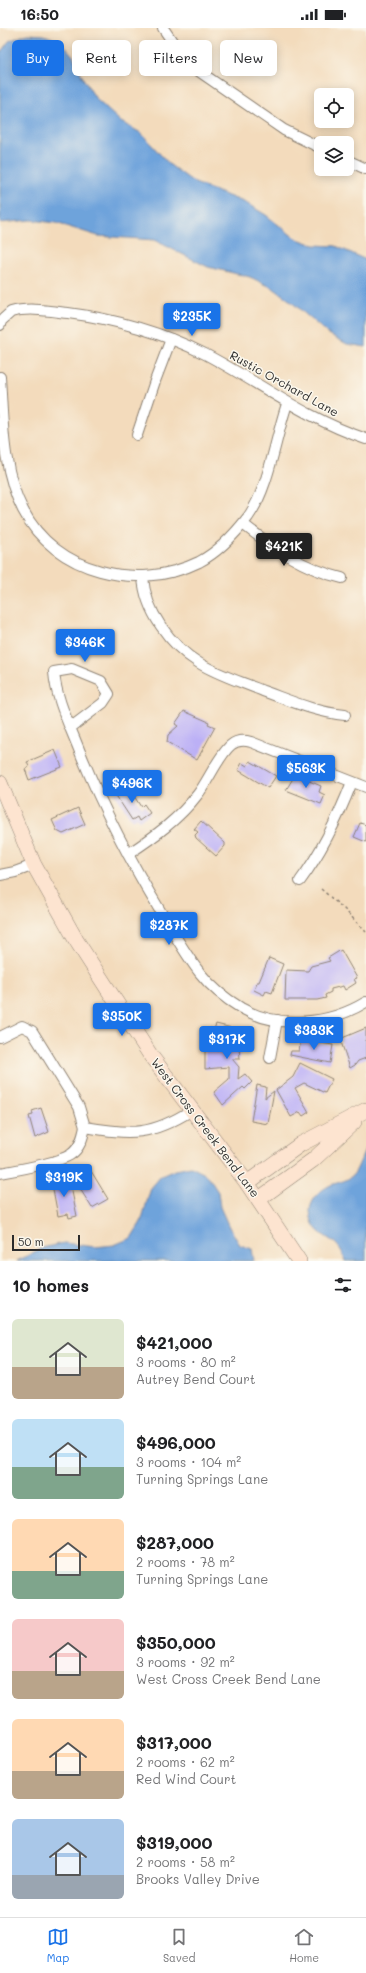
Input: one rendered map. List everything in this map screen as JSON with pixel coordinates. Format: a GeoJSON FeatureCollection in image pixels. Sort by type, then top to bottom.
{"type":"FeatureCollection","features":[{"type":"Feature","properties":{"kind":"main road","name":"West Cross Creek Bend Lane"},"geometry":{"type":"LineString","coordinates":[[0,783],[34,865],[76,940],[112,998],[151,1056],[258,1199],[299,1261]]}},
{"type":"Feature","properties":{"kind":"main road"},"geometry":{"type":"LineString","coordinates":[[247,1184],[301,1144],[366,1110]]}},
{"type":"Feature","properties":{"kind":"main road"},"geometry":{"type":"LineString","coordinates":[[258,1199],[313,1160],[366,1110]]}},
{"type":"Feature","properties":{"kind":"street"},"geometry":{"type":"LineString","coordinates":[[163,28],[187,63],[284,130],[314,145]]}},
{"type":"Feature","properties":{"kind":"street"},"geometry":{"type":"LineString","coordinates":[[354,163],[366,169]]}},
{"type":"Feature","properties":{"kind":"street","name":"Rustic Orchard Lane"},"geometry":{"type":"LineString","coordinates":[[0,325],[6,315],[17,310],[76,314],[124,324],[171,339],[204,354],[287,404],[329,425],[366,439]]}},
{"type":"Feature","properties":{"kind":"street"},"geometry":{"type":"LineString","coordinates":[[138,435],[155,381],[171,339]]}},
{"type":"Feature","properties":{"kind":"street"},"geometry":{"type":"LineString","coordinates":[[0,377],[9,472],[23,511],[35,528],[62,554],[76,562],[105,572],[143,577],[171,572],[200,561],[224,543],[243,524],[258,500],[264,486],[279,427],[287,404]]}},
{"type":"Feature","properties":{"kind":"street"},"geometry":{"type":"LineString","coordinates":[[243,524],[268,544],[296,562],[328,575],[342,578]]}},
{"type":"Feature","properties":{"kind":"street"},"geometry":{"type":"LineString","coordinates":[[143,577],[143,586],[148,601],[162,628],[178,647],[200,663],[308,708],[325,713],[345,715]]}},
{"type":"Feature","properties":{"kind":"street"},"geometry":{"type":"LineString","coordinates":[[70,728],[103,703],[109,694],[101,681],[72,669],[54,672],[55,688],[70,728],[100,799],[128,854],[176,937],[200,972],[226,998],[258,1016],[277,1020],[315,1021],[352,1010],[366,1002]]}},
{"type":"Feature","properties":{"kind":"street"},"geometry":{"type":"LineString","coordinates":[[128,854],[155,836],[180,814],[197,795],[226,750],[237,742],[251,742],[366,787]]}},
{"type":"Feature","properties":{"kind":"street"},"geometry":{"type":"LineString","coordinates":[[300,881],[314,862],[329,837],[352,782]]}},
{"type":"Feature","properties":{"kind":"street"},"geometry":{"type":"LineString","coordinates":[[0,875],[16,872],[34,865]]}},
{"type":"Feature","properties":{"kind":"street"},"geometry":{"type":"LineString","coordinates":[[270,1058],[277,1020]]}},
{"type":"Feature","properties":{"kind":"street"},"geometry":{"type":"LineString","coordinates":[[0,1037],[22,1026],[32,1031],[79,1106],[85,1128],[82,1140],[71,1154],[57,1160],[0,1173]]}},
{"type":"Feature","properties":{"kind":"street"},"geometry":{"type":"LineString","coordinates":[[85,1128],[121,1133],[136,1132],[156,1128],[192,1110]]}},
{"type":"Feature","properties":{"kind":"path"},"geometry":{"type":"LineString","coordinates":[[321,889],[344,909],[366,932]]}},
{"type":"Feature","properties":{"kind":"water"},"geometry":{"type":"Polygon","coordinates":[[[27,34],[44,35],[58,40],[12,40],[12,76],[64,76],[64,45],[72,55],[72,76],[82,76],[96,99],[121,122],[141,133],[170,165],[195,183],[246,203],[266,215],[295,238],[314,245],[336,246],[366,260],[366,347],[347,344],[327,333],[273,288],[250,277],[208,267],[154,240],[98,236],[56,223],[31,220],[0,223],[0,53],[9,41],[27,34]]]}},
{"type":"Feature","properties":{"kind":"water"},"geometry":{"type":"Polygon","coordinates":[[[366,1149],[366,1261],[345,1261],[342,1252],[337,1245],[315,1228],[312,1221],[310,1208],[318,1194],[324,1189],[352,1176],[366,1149]]]}},
{"type":"Feature","properties":{"kind":"water"},"geometry":{"type":"Polygon","coordinates":[[[191,1167],[207,1175],[218,1192],[220,1207],[229,1227],[240,1245],[252,1249],[254,1261],[17,1261],[42,1248],[64,1243],[95,1247],[114,1245],[131,1238],[141,1222],[151,1188],[161,1176],[175,1170],[191,1167]]]}},
{"type":"Feature","properties":{"kind":"building"},"geometry":{"type":"Polygon","coordinates":[[[184,711],[209,722],[208,724],[215,727],[197,760],[167,742],[168,735],[178,726],[175,724],[184,711]]]}},
{"type":"Feature","properties":{"kind":"building"},"geometry":{"type":"Polygon","coordinates":[[[55,750],[62,767],[29,780],[25,769],[29,767],[27,762],[55,750]]]}},
{"type":"Feature","properties":{"kind":"building"},"geometry":{"type":"Polygon","coordinates":[[[250,761],[276,776],[268,788],[238,770],[242,763],[247,766],[250,761]]]}},
{"type":"Feature","properties":{"kind":"building"},"geometry":{"type":"Polygon","coordinates":[[[295,775],[321,786],[319,792],[325,795],[321,804],[286,790],[295,775]]]}},
{"type":"Feature","properties":{"kind":"building"},"geometry":{"type":"Polygon","coordinates":[[[127,785],[141,807],[144,804],[150,813],[139,821],[137,817],[132,820],[115,794],[127,785]]]}},
{"type":"Feature","properties":{"kind":"building"},"geometry":{"type":"Polygon","coordinates":[[[78,808],[85,824],[63,834],[57,831],[52,820],[78,808]]]}},
{"type":"Feature","properties":{"kind":"building"},"geometry":{"type":"Polygon","coordinates":[[[201,821],[225,843],[225,846],[216,856],[196,838],[195,835],[198,832],[194,829],[201,821]]]}},
{"type":"Feature","properties":{"kind":"building"},"geometry":{"type":"Polygon","coordinates":[[[360,823],[366,825],[366,842],[354,837],[360,823]]]}},
{"type":"Feature","properties":{"kind":"building"},"geometry":{"type":"Polygon","coordinates":[[[341,950],[357,978],[354,979],[356,983],[345,990],[343,986],[331,989],[331,992],[325,995],[326,998],[317,1000],[285,1000],[286,970],[308,971],[311,966],[330,961],[328,958],[341,950]]]}},
{"type":"Feature","properties":{"kind":"building"},"geometry":{"type":"Polygon","coordinates":[[[269,958],[283,964],[272,993],[266,991],[264,995],[254,990],[269,958]]]}},
{"type":"Feature","properties":{"kind":"building"},"geometry":{"type":"Polygon","coordinates":[[[216,1024],[240,1030],[239,1036],[245,1038],[243,1047],[239,1046],[240,1059],[232,1059],[239,1067],[238,1079],[245,1074],[252,1082],[245,1089],[243,1087],[223,1105],[214,1092],[229,1079],[229,1067],[205,1069],[205,1051],[218,1050],[209,1038],[210,1028],[214,1029],[216,1024]]]}},
{"type":"Feature","properties":{"kind":"building"},"geometry":{"type":"Polygon","coordinates":[[[366,1028],[366,1058],[358,1061],[350,1068],[340,1039],[366,1028]]]}},
{"type":"Feature","properties":{"kind":"building"},"geometry":{"type":"Polygon","coordinates":[[[301,1040],[333,1045],[330,1063],[290,1055],[291,1051],[299,1051],[301,1040]]]}},
{"type":"Feature","properties":{"kind":"building"},"geometry":{"type":"Polygon","coordinates":[[[300,1063],[332,1079],[325,1093],[304,1083],[295,1088],[309,1112],[303,1116],[300,1112],[291,1117],[276,1090],[293,1077],[300,1063]]]}},
{"type":"Feature","properties":{"kind":"building"},"geometry":{"type":"Polygon","coordinates":[[[257,1085],[266,1087],[265,1098],[274,1091],[268,1124],[251,1121],[257,1085]]]}},
{"type":"Feature","properties":{"kind":"building"},"geometry":{"type":"Polygon","coordinates":[[[41,1108],[49,1132],[35,1138],[29,1116],[33,1115],[32,1111],[41,1108]]]}},
{"type":"Feature","properties":{"kind":"building"},"geometry":{"type":"Polygon","coordinates":[[[88,1166],[108,1199],[92,1208],[72,1176],[88,1166]]]}},
{"type":"Feature","properties":{"kind":"building"},"geometry":{"type":"Polygon","coordinates":[[[69,1177],[77,1216],[69,1218],[68,1214],[58,1216],[52,1184],[59,1183],[58,1179],[69,1177]]]}}]}
